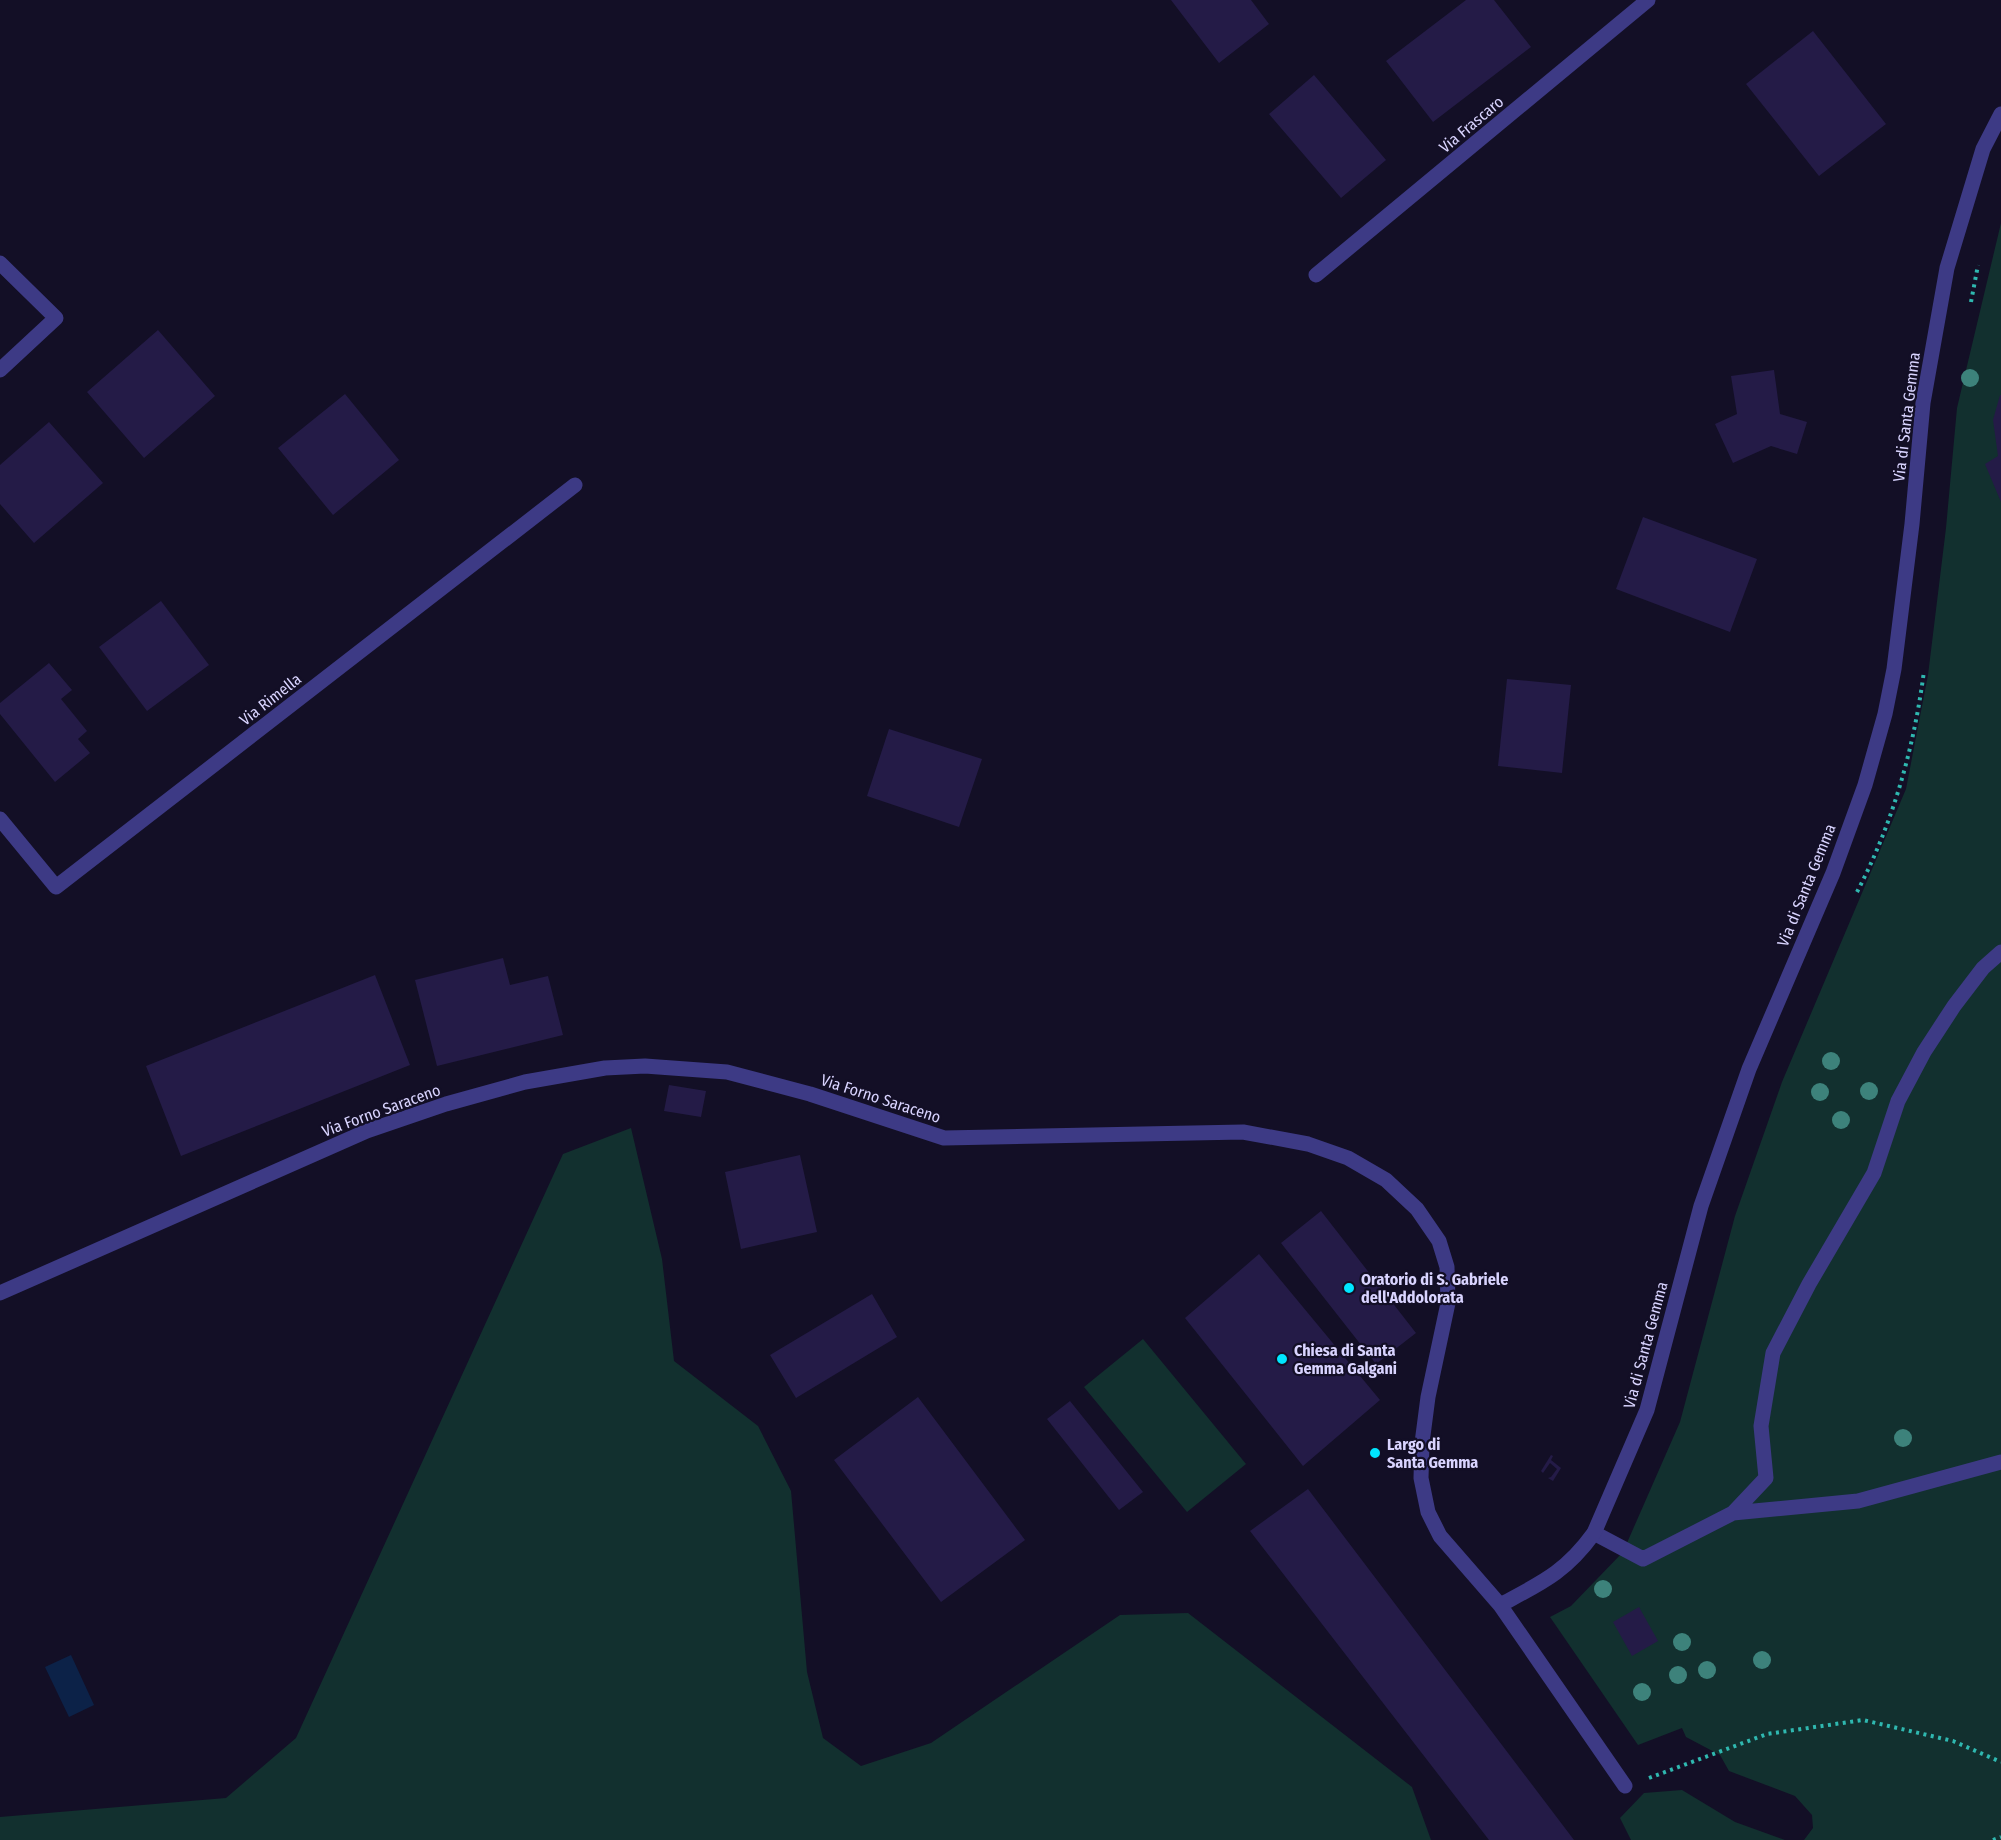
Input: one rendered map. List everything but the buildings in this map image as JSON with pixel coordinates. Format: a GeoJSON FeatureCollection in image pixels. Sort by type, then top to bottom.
{"type":"FeatureCollection","features":[{"type":"Feature","properties":{"kind":"street","name":"Via Frascaro"},"geometry":{"type":"LineString","coordinates":[[1316,275],[1648,0]]}},
{"type":"Feature","properties":{"kind":"street","name":"Via di Santa Gemma"},"geometry":{"type":"LineString","coordinates":[[1500,1605],[1551,1578],[1583,1548],[1594,1533],[1647,1410],[1701,1206],[1749,1069],[1833,873],[1865,785],[1885,714],[1894,669],[1912,524],[1923,403],[1947,268],[1983,149],[2001,114]]}},
{"type":"Feature","properties":{"kind":"street"},"geometry":{"type":"LineString","coordinates":[[0,263],[56,318],[0,370]]}},
{"type":"Feature","properties":{"kind":"street","name":"Via Rimella"},"geometry":{"type":"LineString","coordinates":[[0,819],[56,887],[575,485]]}},
{"type":"Feature","properties":{"kind":"street"},"geometry":{"type":"LineString","coordinates":[[1594,1533],[1643,1559],[1732,1512],[1766,1478],[1761,1426],[1773,1353],[1809,1284],[1874,1173],[1898,1101],[1924,1052],[1954,1006],[1983,968],[2001,951]]}},
{"type":"Feature","properties":{"kind":"street","name":"Via Forno Saraceno"},"geometry":{"type":"LineString","coordinates":[[0,1293],[368,1131],[446,1104],[525,1082],[605,1068],[645,1066],[727,1072],[810,1094],[944,1137],[1243,1132],[1308,1144],[1348,1158],[1386,1180],[1417,1209],[1439,1241],[1447,1268],[1449,1303],[1428,1397],[1420,1462],[1424,1499],[1428,1512],[1440,1536],[1500,1605],[1625,1786]]}},
{"type":"Feature","properties":{"kind":"street"},"geometry":{"type":"LineString","coordinates":[[1732,1512],[1858,1500],[2001,1462]]}},
{"type":"Feature","properties":{"kind":"path"},"geometry":{"type":"LineString","coordinates":[[1625,1786],[1767,1734],[1863,1720],[1953,1741],[2001,1762]]}},
{"type":"Feature","properties":{"kind":"path"},"geometry":{"type":"LineString","coordinates":[[1993,1840],[2001,1837]]}},
{"type":"Feature","properties":{"kind":"green space"},"geometry":{"type":"Polygon","coordinates":[[[2001,223],[2001,1840],[1804,1840],[1813,1828],[1812,1815],[1795,1796],[1729,1771],[1720,1755],[1686,1737],[1682,1728],[1638,1745],[1550,1617],[1571,1606],[1623,1552],[1680,1422],[1735,1216],[1782,1082],[1906,789],[1928,675],[1946,528],[1957,408],[2001,223]]]}},
{"type":"Feature","properties":{"kind":"green space"},"geometry":{"type":"Polygon","coordinates":[[[631,1128],[662,1259],[674,1361],[758,1426],[791,1491],[807,1672],[823,1738],[861,1766],[931,1743],[1120,1615],[1188,1613],[1412,1787],[1431,1840],[0,1840],[0,1817],[226,1798],[296,1738],[563,1154],[631,1128]]]}},
{"type":"Feature","properties":{"kind":"green space"},"geometry":{"type":"Polygon","coordinates":[[[1143,1339],[1246,1464],[1187,1512],[1084,1387],[1143,1339]]]}},
{"type":"Feature","properties":{"kind":"green space"},"geometry":{"type":"Polygon","coordinates":[[[1682,1790],[1735,1822],[1785,1840],[1631,1840],[1620,1818],[1644,1793],[1682,1790]]]}},
{"type":"Feature","properties":{"kind":"water"},"geometry":{"type":"Polygon","coordinates":[[[71,1655],[94,1705],[69,1717],[45,1667],[71,1655]]]}},
{"type":"Feature","properties":{"kind":"place","name":"Oratorio di S. Gabriele dell'Addolorata"},"geometry":{"type":"Point","coordinates":[1349,1288]}},
{"type":"Feature","properties":{"kind":"place","name":"Chiesa di Santa Gemma Galgani"},"geometry":{"type":"Point","coordinates":[1282,1359]}},
{"type":"Feature","properties":{"kind":"place","name":"Largo di Santa Gemma"},"geometry":{"type":"Point","coordinates":[1375,1453]}}]}
